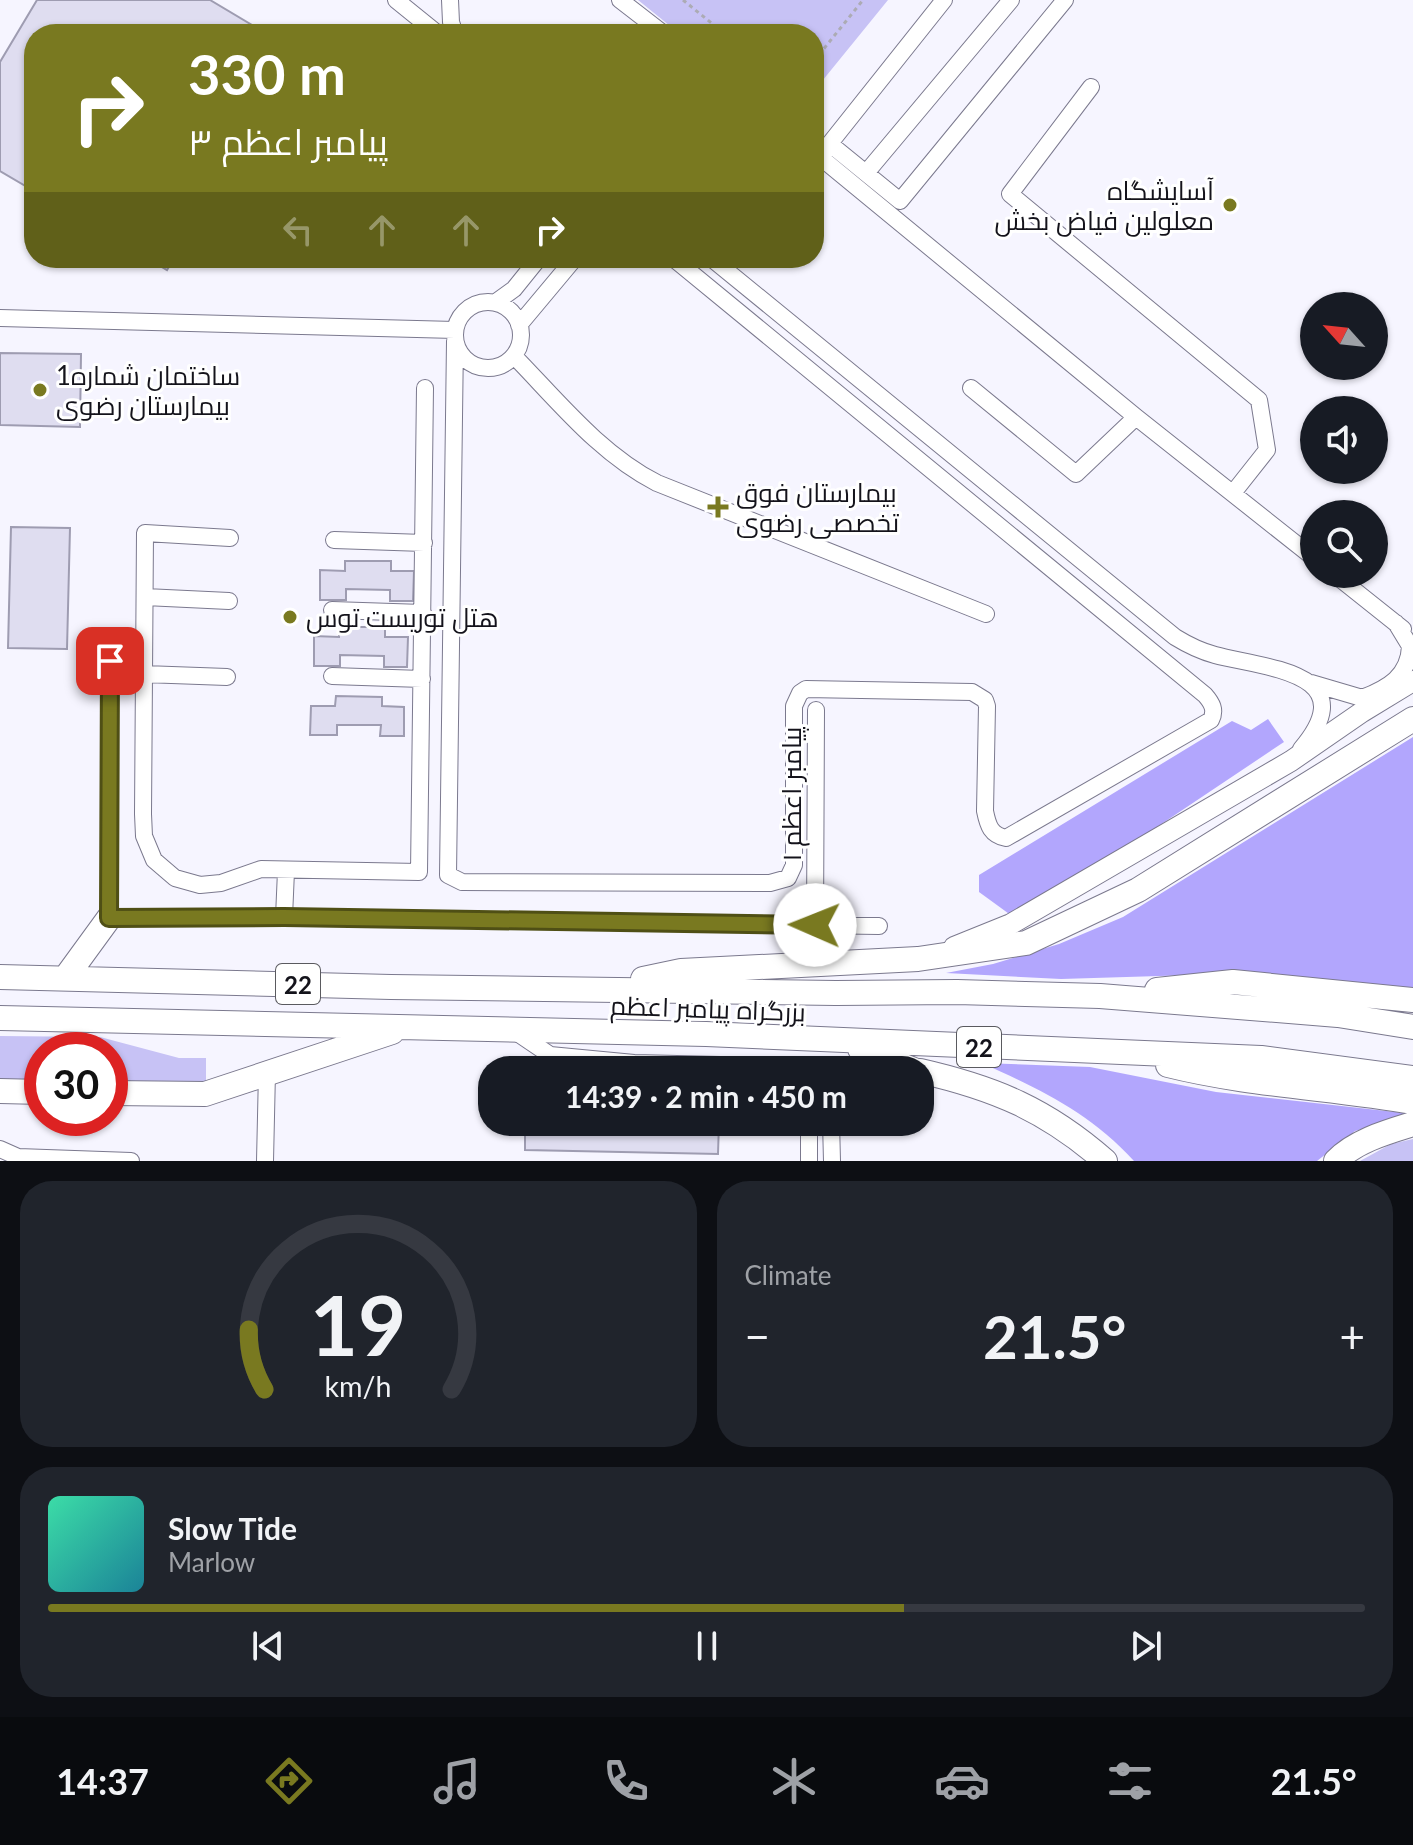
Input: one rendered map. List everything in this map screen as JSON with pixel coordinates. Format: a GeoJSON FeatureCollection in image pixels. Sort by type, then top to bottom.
{"type":"FeatureCollection","features":[{"type":"Feature","properties":{"kind":"highway"},"geometry":{"type":"LineString","coordinates":[[596,988],[681,971],[918,959],[1026,943],[1138,890],[1413,719]]}},
{"type":"Feature","properties":{"kind":"highway"},"geometry":{"type":"LineString","coordinates":[[76,977],[115,918]]}},
{"type":"Feature","properties":{"kind":"highway","name":"بزرگراه پیامبر اعظم"},"geometry":{"type":"LineString","coordinates":[[0,977],[391,987],[1100,996],[1338,1015],[1413,1027]]}},
{"type":"Feature","properties":{"kind":"highway"},"geometry":{"type":"LineString","coordinates":[[1100,996],[1233,982],[1413,1000]]}},
{"type":"Feature","properties":{"kind":"highway","name":"بزرگراه پیامبر اعظم"},"geometry":{"type":"LineString","coordinates":[[0,1018],[511,1029],[1261,1058],[1413,1078]]}},
{"type":"Feature","properties":{"kind":"highway"},"geometry":{"type":"LineString","coordinates":[[128,1093],[205,1094],[413,1026]]}},
{"type":"Feature","properties":{"kind":"highway"},"geometry":{"type":"LineString","coordinates":[[839,1041],[878,1056]]}},
{"type":"Feature","properties":{"kind":"highway"},"geometry":{"type":"LineString","coordinates":[[1119,1053],[1213,1077],[1346,1091],[1413,1102]]}},
{"type":"Feature","properties":{"kind":"highway"},"geometry":{"type":"LineString","coordinates":[[934,1074],[964,1081],[1017,1101],[1073,1133],[1105,1161]]}},
{"type":"Feature","properties":{"kind":"highway"},"geometry":{"type":"LineString","coordinates":[[0,1091],[24,1092]]}},
{"type":"Feature","properties":{"kind":"highway"},"geometry":{"type":"LineString","coordinates":[[1336,1161],[1342,1154],[1383,1133],[1413,1124]]}},
{"type":"Feature","properties":{"kind":"main road"},"geometry":{"type":"LineString","coordinates":[[918,959],[1011,924],[1291,761],[1413,681]]}},
{"type":"Feature","properties":{"kind":"street"},"geometry":{"type":"LineString","coordinates":[[396,0],[426,24]]}},
{"type":"Feature","properties":{"kind":"street"},"geometry":{"type":"LineString","coordinates":[[450,0],[452,24]]}},
{"type":"Feature","properties":{"kind":"street"},"geometry":{"type":"LineString","coordinates":[[620,0],[651,24]]}},
{"type":"Feature","properties":{"kind":"street"},"geometry":{"type":"LineString","coordinates":[[824,146],[944,0]]}},
{"type":"Feature","properties":{"kind":"street"},"geometry":{"type":"LineString","coordinates":[[866,173],[1011,0]]}},
{"type":"Feature","properties":{"kind":"street"},"geometry":{"type":"LineString","coordinates":[[824,152],[866,173],[900,201],[1065,0]]}},
{"type":"Feature","properties":{"kind":"street"},"geometry":{"type":"LineString","coordinates":[[1091,87],[1010,194],[1259,400],[1267,450],[1233,493]]}},
{"type":"Feature","properties":{"kind":"street"},"geometry":{"type":"LineString","coordinates":[[824,153],[1136,417],[1300,547]]}},
{"type":"Feature","properties":{"kind":"street"},"geometry":{"type":"LineString","coordinates":[[531,268],[514,289],[496,302],[474,305],[465,311],[455,335],[448,875],[454,880],[770,883],[788,878],[794,865],[794,706],[800,693],[806,689],[972,692],[980,696],[987,706],[985,811],[988,826],[998,836],[1006,838],[1211,720],[1213,705],[1205,695],[685,268]]}},
{"type":"Feature","properties":{"kind":"street"},"geometry":{"type":"LineString","coordinates":[[519,325],[567,268]]}},
{"type":"Feature","properties":{"kind":"street"},"geometry":{"type":"LineString","coordinates":[[723,268],[1175,637],[1196,650],[1289,672],[1311,683],[1362,698],[1394,682],[1405,669],[1410,646],[1396,623]]}},
{"type":"Feature","properties":{"kind":"street"},"geometry":{"type":"LineString","coordinates":[[455,335],[465,359],[485,368],[496,367],[514,356],[521,336],[519,325],[514,315],[496,302]]}},
{"type":"Feature","properties":{"kind":"street"},"geometry":{"type":"LineString","coordinates":[[0,318],[455,335]]}},
{"type":"Feature","properties":{"kind":"street"},"geometry":{"type":"LineString","coordinates":[[514,356],[612,455],[633,471],[986,614]]}},
{"type":"Feature","properties":{"kind":"street"},"geometry":{"type":"LineString","coordinates":[[230,538],[145,533],[143,814],[144,836],[154,860],[175,878],[200,885],[221,883],[261,869],[419,872],[425,388]]}},
{"type":"Feature","properties":{"kind":"street"},"geometry":{"type":"LineString","coordinates":[[971,388],[1076,474],[1136,417]]}},
{"type":"Feature","properties":{"kind":"street"},"geometry":{"type":"LineString","coordinates":[[334,540],[424,543]]}},
{"type":"Feature","properties":{"kind":"street"},"geometry":{"type":"LineString","coordinates":[[1352,588],[1413,638]]}},
{"type":"Feature","properties":{"kind":"street"},"geometry":{"type":"LineString","coordinates":[[145,597],[229,601]]}},
{"type":"Feature","properties":{"kind":"street"},"geometry":{"type":"LineString","coordinates":[[332,610],[423,613]]}},
{"type":"Feature","properties":{"kind":"street"},"geometry":{"type":"LineString","coordinates":[[110,661],[115,918],[284,917],[879,926]]}},
{"type":"Feature","properties":{"kind":"street"},"geometry":{"type":"LineString","coordinates":[[144,674],[227,677]]}},
{"type":"Feature","properties":{"kind":"street"},"geometry":{"type":"LineString","coordinates":[[332,676],[422,679]]}},
{"type":"Feature","properties":{"kind":"street"},"geometry":{"type":"LineString","coordinates":[[1291,761],[1315,733],[1321,714],[1321,699],[1311,683]]}},
{"type":"Feature","properties":{"kind":"street","name":"پیامبر اعظم ۱"},"geometry":{"type":"LineString","coordinates":[[815,925],[816,710]]}},
{"type":"Feature","properties":{"kind":"street"},"geometry":{"type":"LineString","coordinates":[[284,917],[286,871]]}},
{"type":"Feature","properties":{"kind":"street"},"geometry":{"type":"LineString","coordinates":[[511,1029],[550,1055],[560,1056]]}},
{"type":"Feature","properties":{"kind":"street"},"geometry":{"type":"LineString","coordinates":[[265,1161],[267,1072]]}},
{"type":"Feature","properties":{"kind":"street"},"geometry":{"type":"LineString","coordinates":[[809,1136],[809,1161]]}},
{"type":"Feature","properties":{"kind":"street"},"geometry":{"type":"LineString","coordinates":[[831,1136],[832,1161]]}},
{"type":"Feature","properties":{"kind":"street"},"geometry":{"type":"LineString","coordinates":[[0,1149],[18,1159],[131,1161]]}},
{"type":"Feature","properties":{"kind":"path"},"geometry":{"type":"LineString","coordinates":[[683,0],[713,24]]}},
{"type":"Feature","properties":{"kind":"path"},"geometry":{"type":"LineString","coordinates":[[824,49],[863,0]]}},
{"type":"Feature","properties":{"kind":"shaded area"},"geometry":{"type":"Polygon","coordinates":[[[638,0],[888,0],[824,79],[824,24],[668,24],[638,0]]]}},
{"type":"Feature","properties":{"kind":"shaded area"},"geometry":{"type":"Polygon","coordinates":[[[1268,719],[1284,742],[1151,831],[1012,916],[979,892],[979,875],[1232,721],[1251,730],[1268,719]]]}},
{"type":"Feature","properties":{"kind":"shaded area"},"geometry":{"type":"Polygon","coordinates":[[[1413,737],[1413,988],[1257,973],[1061,979],[946,973],[993,964],[1059,944],[1123,917],[1413,737]]]}},
{"type":"Feature","properties":{"kind":"shaded area"},"geometry":{"type":"Polygon","coordinates":[[[0,1036],[24,1036],[24,1081],[0,1081],[0,1036]]]}},
{"type":"Feature","properties":{"kind":"shaded area"},"geometry":{"type":"Polygon","coordinates":[[[128,1044],[179,1058],[206,1058],[206,1084],[128,1082],[128,1044]]]}},
{"type":"Feature","properties":{"kind":"shaded area"},"geometry":{"type":"Polygon","coordinates":[[[982,1063],[1090,1067],[1216,1092],[1413,1114],[1355,1131],[1317,1161],[1134,1161],[1082,1116],[1044,1093],[982,1063]]]}},
{"type":"Feature","properties":{"kind":"shaded area"},"geometry":{"type":"Polygon","coordinates":[[[1413,1139],[1413,1161],[1360,1161],[1391,1144],[1413,1139]]]}},
{"type":"Feature","properties":{"kind":"building"},"geometry":{"type":"Polygon","coordinates":[[[37,0],[210,0],[250,24],[24,24],[24,185],[0,171],[0,62],[37,0]]]}},
{"type":"Feature","properties":{"kind":"building","name":"ساختمان شماره1 بیمارستان رضوی"},"geometry":{"type":"Polygon","coordinates":[[[0,353],[81,354],[80,427],[0,425],[0,353]]]}},
{"type":"Feature","properties":{"kind":"building"},"geometry":{"type":"Polygon","coordinates":[[[11,527],[70,528],[67,649],[8,648],[11,527]]]}},
{"type":"Feature","properties":{"kind":"building"},"geometry":{"type":"Polygon","coordinates":[[[345,561],[391,561],[391,571],[414,571],[413,601],[390,601],[390,590],[346,589],[346,600],[320,600],[320,570],[345,571],[345,561]]]}},
{"type":"Feature","properties":{"kind":"building"},"geometry":{"type":"Polygon","coordinates":[[[339,627],[385,627],[385,637],[408,637],[407,667],[384,667],[384,656],[340,655],[340,666],[314,666],[314,636],[339,637],[339,627]]]}},
{"type":"Feature","properties":{"kind":"building"},"geometry":{"type":"Polygon","coordinates":[[[336,696],[382,697],[382,706],[404,707],[404,736],[380,736],[381,725],[337,725],[337,735],[310,735],[311,706],[335,706],[336,696]]]}},
{"type":"Feature","properties":{"kind":"building"},"geometry":{"type":"Polygon","coordinates":[[[525,1136],[719,1136],[718,1154],[525,1150],[525,1136]]]}},
{"type":"Feature","properties":{"kind":"place","name":"آسایشگاه معلولین فیاض بخش"},"geometry":{"type":"Point","coordinates":[1230,205]}},
{"type":"Feature","properties":{"kind":"place","name":"ساختمان شماره1 بیمارستان رضوی"},"geometry":{"type":"Point","coordinates":[40,390]}},
{"type":"Feature","properties":{"kind":"place","name":"بیمارستان فوق تخصصی رضوی"},"geometry":{"type":"Point","coordinates":[718,507]}},
{"type":"Feature","properties":{"kind":"place","name":"هتل توریست توس"},"geometry":{"type":"Point","coordinates":[290,617]}},
{"type":"Feature","properties":{"kind":"route"},"geometry":{"type":"LineString","coordinates":[[110,661],[109,918],[284,917],[815,925]]}}]}
